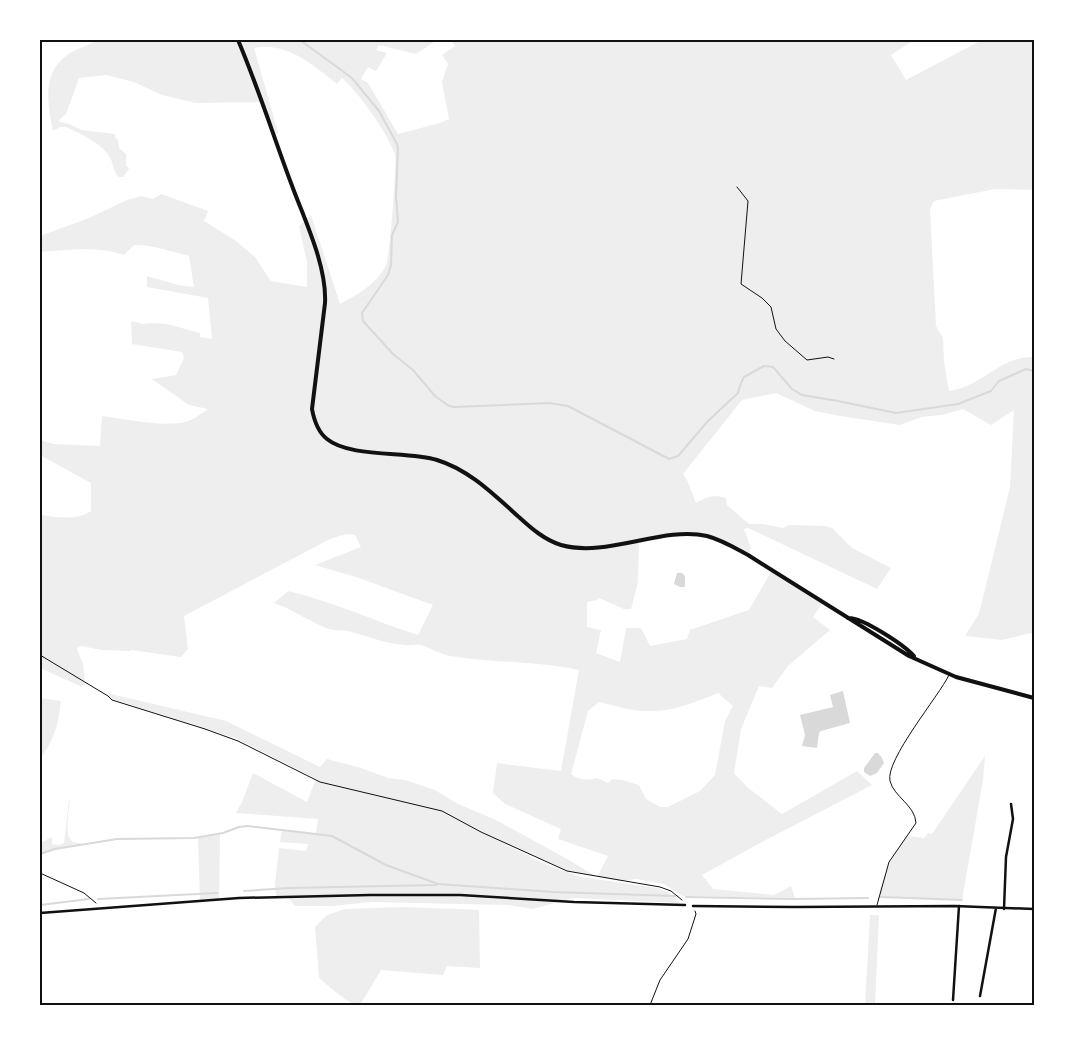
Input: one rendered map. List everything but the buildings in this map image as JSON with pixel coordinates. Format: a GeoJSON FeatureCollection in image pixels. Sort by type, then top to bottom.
{"type":"FeatureCollection","features":[{"type":"Feature","properties":{"kind":"street"},"geometry":{"type":"LineString","coordinates":[[238,40],[306,221],[324,278],[326,289],[325,303],[312,409],[316,423],[327,439],[344,447],[435,459],[458,468],[538,533],[560,545],[590,547],[686,534],[706,536],[721,541],[748,555],[894,647],[917,659],[949,674],[1034,698]]}},
{"type":"Feature","properties":{"kind":"street"},"geometry":{"type":"LineString","coordinates":[[1004,909],[1006,857],[1013,819],[1011,804]]}},
{"type":"Feature","properties":{"kind":"street"},"geometry":{"type":"LineString","coordinates":[[40,913],[276,896],[411,894],[685,905]]}},
{"type":"Feature","properties":{"kind":"street"},"geometry":{"type":"LineString","coordinates":[[693,906],[795,907],[876,905],[1034,909]]}},
{"type":"Feature","properties":{"kind":"street"},"geometry":{"type":"LineString","coordinates":[[953,1000],[959,906]]}},
{"type":"Feature","properties":{"kind":"street"},"geometry":{"type":"LineString","coordinates":[[980,996],[996,908]]}},
{"type":"Feature","properties":{"kind":"lane"},"geometry":{"type":"LineString","coordinates":[[876,905],[889,862],[916,822],[916,818],[911,810],[893,787],[890,777],[892,766],[921,716],[949,674]]}},
{"type":"Feature","properties":{"kind":"path"},"geometry":{"type":"LineString","coordinates":[[737,187],[748,201],[741,284],[762,298],[771,307],[776,329],[785,341],[807,360],[828,357],[834,359]]}},
{"type":"Feature","properties":{"kind":"path"},"geometry":{"type":"LineString","coordinates":[[40,655],[112,700],[206,729],[238,741],[320,782],[433,808],[558,868],[597,878],[660,887],[678,896],[685,905]]}},
{"type":"Feature","properties":{"kind":"path"},"geometry":{"type":"LineString","coordinates":[[40,873],[84,893],[95,902],[97,908]]}},
{"type":"Feature","properties":{"kind":"path"},"geometry":{"type":"LineString","coordinates":[[650,1005],[660,980],[688,939],[696,914],[693,906]]}},
{"type":"Feature","properties":{"kind":"shaded area"},"geometry":{"type":"Polygon","coordinates":[[[99,40],[437,40],[416,54],[379,45],[376,50],[387,53],[376,71],[368,67],[361,79],[368,83],[398,134],[449,119],[442,82],[448,64],[442,55],[455,46],[451,40],[914,40],[891,55],[906,80],[982,40],[1034,40],[1034,190],[995,189],[934,201],[930,209],[936,326],[943,338],[944,362],[949,391],[971,384],[1012,361],[1034,357],[1034,634],[1031,633],[1002,640],[965,636],[978,615],[981,606],[1010,487],[1014,410],[991,425],[963,409],[942,415],[921,417],[900,425],[815,411],[776,393],[742,400],[683,474],[696,503],[710,497],[726,498],[727,505],[749,524],[763,524],[783,528],[789,525],[825,526],[832,528],[852,548],[891,568],[877,589],[748,528],[744,529],[751,548],[748,555],[706,536],[686,534],[639,541],[638,582],[631,609],[624,609],[599,598],[587,602],[587,627],[601,630],[596,653],[620,662],[626,628],[641,628],[650,646],[687,639],[690,630],[749,610],[772,570],[823,602],[813,617],[830,630],[788,666],[772,688],[759,686],[741,729],[734,773],[747,787],[782,814],[857,771],[872,785],[702,875],[713,889],[774,895],[791,886],[795,898],[682,896],[664,884],[637,879],[618,881],[597,877],[608,856],[558,839],[561,829],[505,804],[493,793],[497,763],[561,771],[579,670],[547,665],[450,656],[421,645],[397,644],[348,631],[329,629],[274,603],[288,591],[321,600],[418,635],[433,605],[359,578],[315,565],[361,547],[355,535],[352,534],[330,539],[184,616],[188,649],[181,657],[131,650],[101,650],[82,646],[78,647],[77,649],[83,664],[85,682],[89,684],[80,686],[40,668],[40,515],[73,517],[91,511],[91,483],[40,455],[40,440],[53,444],[100,446],[102,416],[161,424],[180,423],[195,418],[208,409],[189,405],[152,379],[176,375],[184,358],[182,352],[132,344],[131,321],[142,324],[167,324],[200,333],[200,337],[212,339],[208,298],[147,287],[147,276],[178,285],[194,287],[189,256],[140,245],[134,245],[124,255],[103,250],[40,252],[40,236],[89,218],[127,200],[141,196],[153,199],[161,194],[208,211],[204,221],[236,241],[255,257],[271,281],[307,287],[307,262],[299,226],[311,215],[340,304],[366,288],[378,277],[388,258],[391,228],[395,154],[379,124],[357,93],[342,78],[337,84],[299,56],[277,48],[254,48],[278,132],[275,138],[262,102],[196,103],[162,95],[134,82],[106,75],[79,78],[66,114],[58,121],[82,130],[115,134],[119,148],[126,154],[126,165],[129,169],[123,177],[119,177],[109,156],[90,139],[66,127],[60,127],[53,131],[48,101],[50,81],[53,71],[59,63],[67,55],[99,40]],[[718,693],[681,706],[652,711],[631,710],[599,702],[588,711],[571,774],[577,778],[597,778],[608,783],[612,779],[622,780],[639,785],[646,799],[660,807],[668,807],[700,791],[715,775],[725,721],[733,706],[718,693]]]}},
{"type":"Feature","properties":{"kind":"shaded area"},"geometry":{"type":"Polygon","coordinates":[[[677,573],[682,573],[685,576],[685,587],[674,584],[677,573]]]}},
{"type":"Feature","properties":{"kind":"shaded area"},"geometry":{"type":"Polygon","coordinates":[[[843,691],[850,723],[821,731],[817,748],[802,746],[805,735],[800,715],[833,707],[830,695],[843,691]]]}},
{"type":"Feature","properties":{"kind":"shaded area"},"geometry":{"type":"Polygon","coordinates":[[[111,694],[226,721],[320,767],[327,759],[435,790],[456,803],[496,820],[597,877],[567,871],[495,839],[547,865],[581,877],[657,888],[668,892],[680,903],[573,898],[533,909],[508,905],[371,902],[332,906],[295,906],[287,896],[276,896],[275,884],[279,848],[306,851],[308,844],[280,842],[282,829],[316,833],[318,819],[236,813],[253,773],[307,802],[316,779],[238,739],[112,699],[108,696],[111,694]]]}},
{"type":"Feature","properties":{"kind":"shaded area"},"geometry":{"type":"Polygon","coordinates":[[[40,698],[61,701],[55,731],[40,759],[40,698]]]}},
{"type":"Feature","properties":{"kind":"shaded area"},"geometry":{"type":"Polygon","coordinates":[[[875,753],[878,753],[884,763],[877,773],[870,776],[864,772],[864,768],[875,753]]]}},
{"type":"Feature","properties":{"kind":"shaded area"},"geometry":{"type":"Polygon","coordinates":[[[985,756],[983,780],[962,900],[878,897],[889,865],[907,836],[924,838],[928,833],[932,834],[985,756]]]}},
{"type":"Feature","properties":{"kind":"shaded area"},"geometry":{"type":"Polygon","coordinates":[[[69,800],[68,833],[73,842],[84,844],[55,849],[40,854],[40,843],[52,837],[52,844],[59,845],[64,843],[69,800]]]}},
{"type":"Feature","properties":{"kind":"shaded area"},"geometry":{"type":"Polygon","coordinates":[[[220,834],[219,900],[200,901],[198,837],[220,834]]]}},
{"type":"Feature","properties":{"kind":"shaded area"},"geometry":{"type":"Polygon","coordinates":[[[404,907],[479,910],[480,968],[447,966],[443,975],[381,970],[360,1005],[344,999],[319,978],[315,927],[327,915],[345,909],[404,907]]]}},
{"type":"Feature","properties":{"kind":"shaded area"},"geometry":{"type":"Polygon","coordinates":[[[870,915],[879,915],[875,1005],[865,1005],[870,915]]]}},
{"type":"Feature","properties":{"kind":"waterway"},"geometry":{"type":"LineString","coordinates":[[300,40],[352,78],[379,111],[397,144],[396,197],[398,222],[392,235],[391,265],[388,275],[362,313],[363,321],[393,354],[413,370],[435,396],[449,406],[549,403],[568,406],[669,459],[678,456],[708,421],[738,393],[744,377],[764,366],[773,367],[792,389],[802,395],[896,413],[958,404],[991,391],[999,381],[1026,369],[1034,371]]}},
{"type":"Feature","properties":{"kind":"waterway"},"geometry":{"type":"LineString","coordinates":[[40,854],[55,849],[117,839],[194,838],[223,833],[247,826],[332,836],[386,865],[438,884],[553,892],[675,896]]}},
{"type":"Feature","properties":{"kind":"waterway"},"geometry":{"type":"LineString","coordinates":[[244,891],[289,888],[436,885]]}},
{"type":"Feature","properties":{"kind":"waterway"},"geometry":{"type":"LineString","coordinates":[[98,899],[217,893]]}},
{"type":"Feature","properties":{"kind":"waterway"},"geometry":{"type":"LineString","coordinates":[[686,897],[868,898]]}},
{"type":"Feature","properties":{"kind":"waterway"},"geometry":{"type":"LineString","coordinates":[[881,897],[962,900]]}},
{"type":"Feature","properties":{"kind":"waterway"},"geometry":{"type":"LineString","coordinates":[[40,905],[89,899]]}}]}
